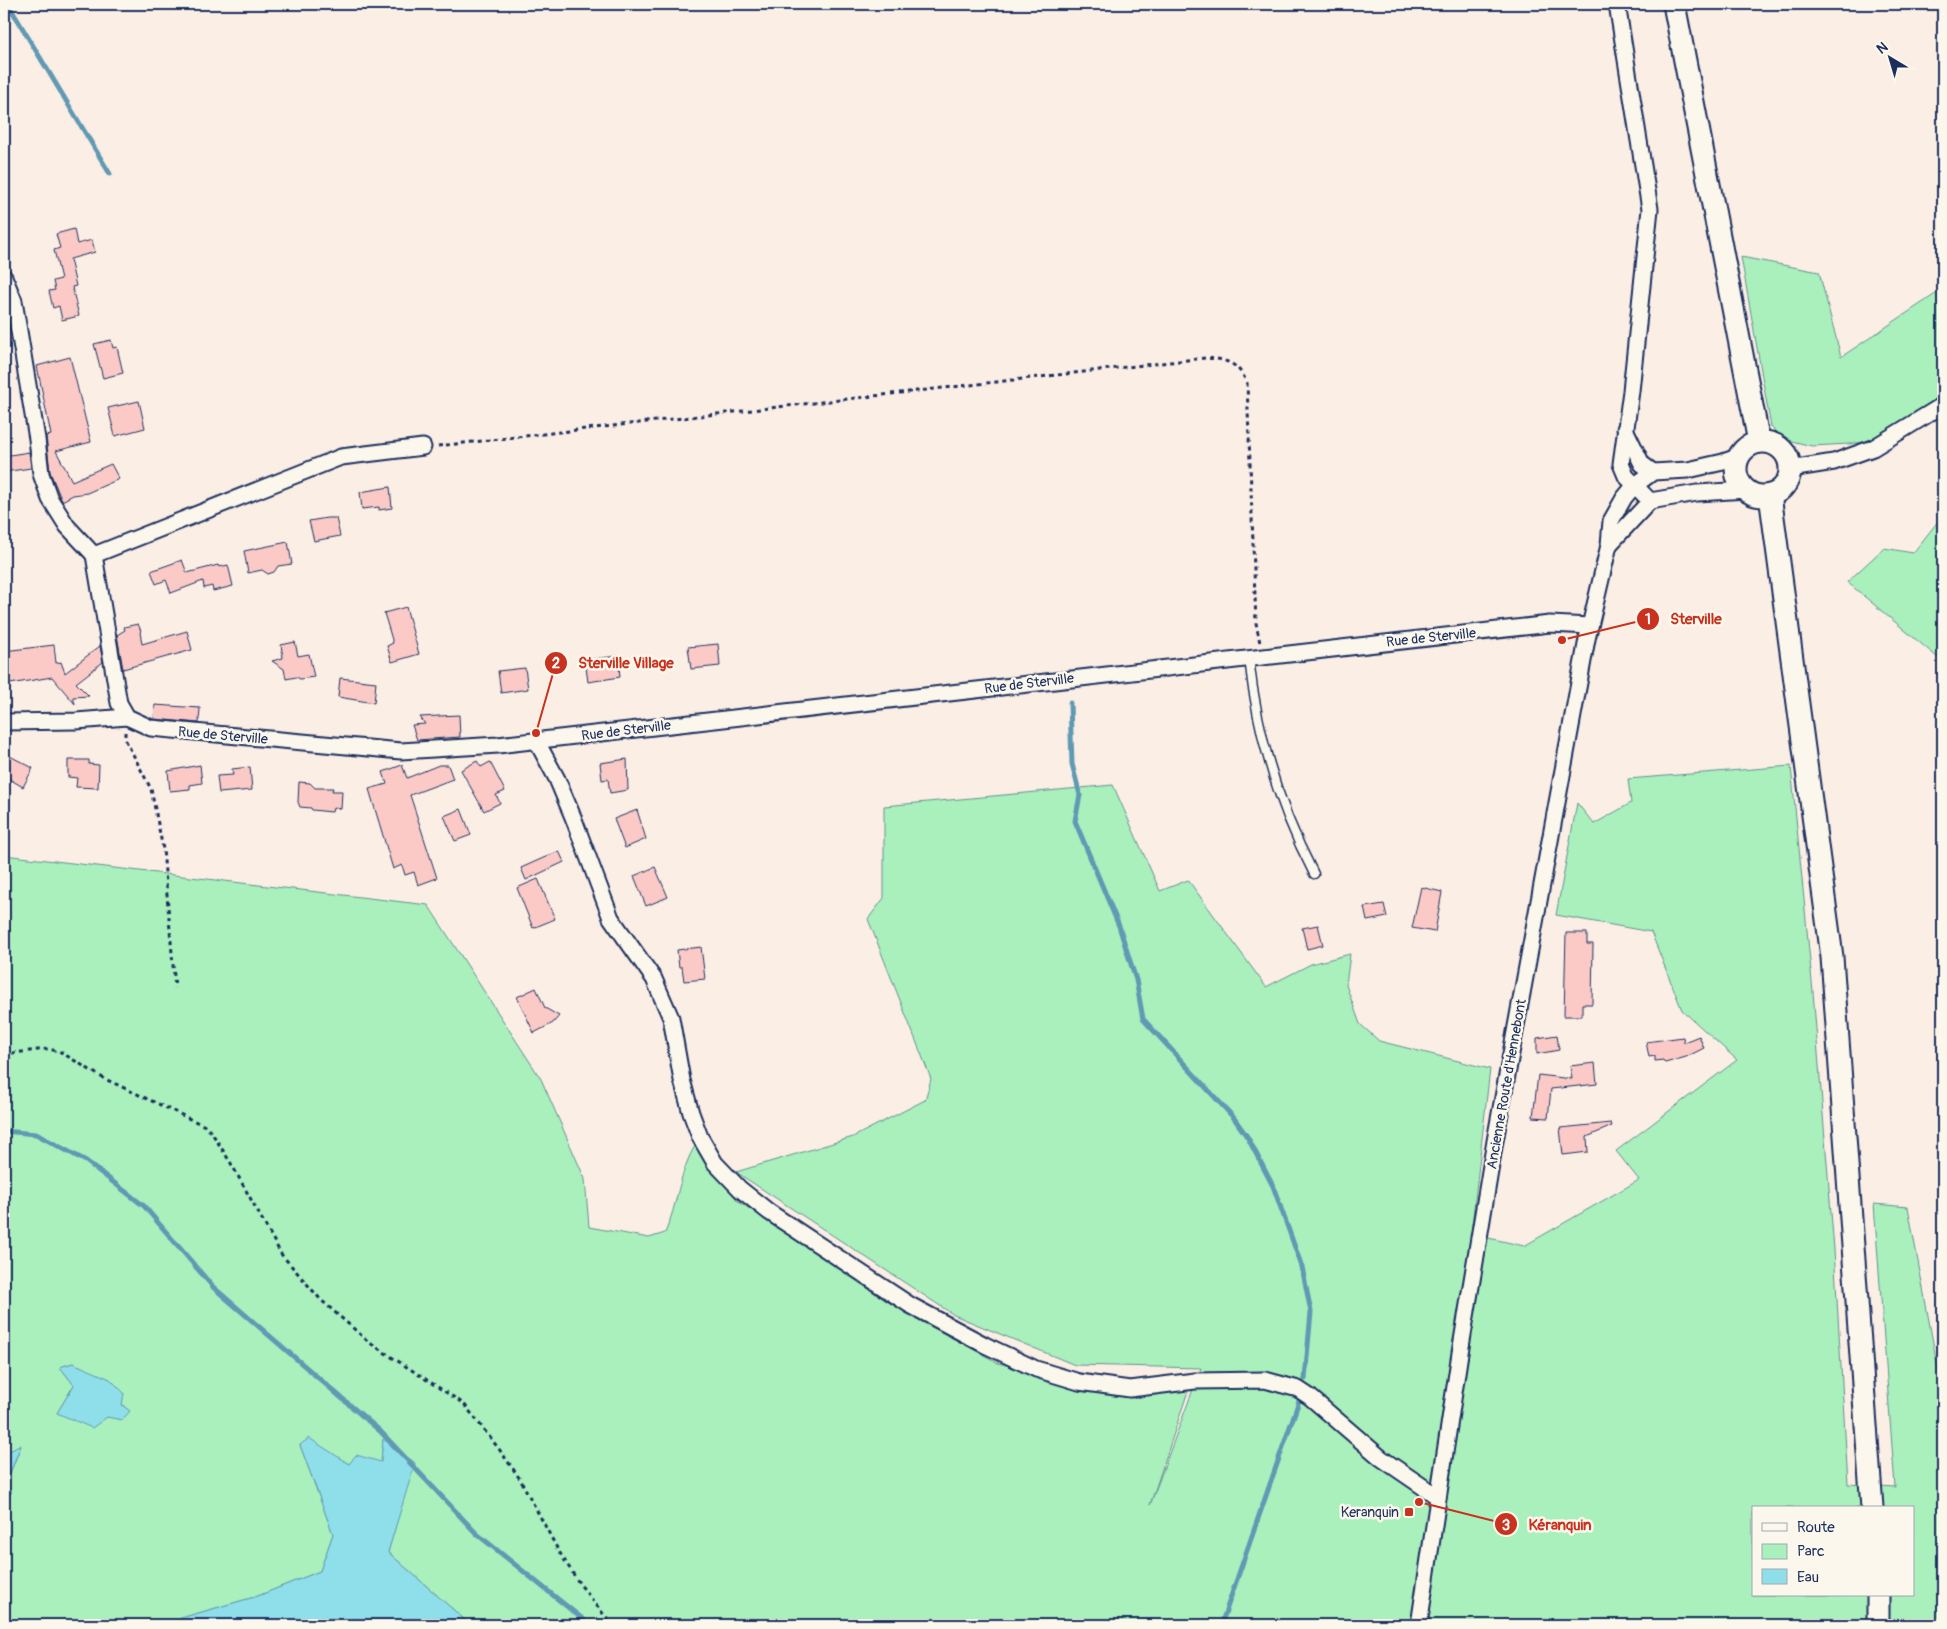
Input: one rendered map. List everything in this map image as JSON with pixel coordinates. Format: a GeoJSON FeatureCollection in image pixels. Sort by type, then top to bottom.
{"type":"FeatureCollection","features":[{"type":"Feature","properties":{"kind":"main road"},"geometry":{"type":"LineString","coordinates":[[1674,4],[1759,442]]}},
{"type":"Feature","properties":{"kind":"main road"},"geometry":{"type":"LineString","coordinates":[[1759,442],[1778,447],[1789,461],[1790,469],[1784,486],[1778,492],[1770,495],[1761,496],[1747,490],[1740,482],[1737,473],[1737,464],[1740,456],[1746,449],[1759,442]]}},
{"type":"Feature","properties":{"kind":"main road"},"geometry":{"type":"LineString","coordinates":[[1770,495],[1832,957],[1872,1506]]}},
{"type":"Feature","properties":{"kind":"main road"},"geometry":{"type":"LineString","coordinates":[[1878,1596],[1878,1625]]}},
{"type":"Feature","properties":{"kind":"street"},"geometry":{"type":"LineString","coordinates":[[1617,4],[1650,210],[1632,382],[1621,464],[1626,476],[1650,501]]}},
{"type":"Feature","properties":{"kind":"street"},"geometry":{"type":"LineString","coordinates":[[4,277],[14,301],[41,474],[50,499],[67,526],[94,555],[119,704],[127,717],[76,721],[4,722]]}},
{"type":"Feature","properties":{"kind":"street"},"geometry":{"type":"LineString","coordinates":[[1790,469],[1834,462],[1873,448],[1943,405]]}},
{"type":"Feature","properties":{"kind":"street"},"geometry":{"type":"LineString","coordinates":[[1625,429],[1642,464],[1653,472],[1688,470],[1740,456]]}},
{"type":"Feature","properties":{"kind":"street"},"geometry":{"type":"LineString","coordinates":[[94,555],[341,457],[423,447]]}},
{"type":"Feature","properties":{"kind":"street","name":"Ancienne Route d'Hennebont"},"geometry":{"type":"LineString","coordinates":[[1419,1625],[1495,1140],[1590,626],[1609,545],[1611,521],[1624,498],[1634,486],[1653,472]]}},
{"type":"Feature","properties":{"kind":"street"},"geometry":{"type":"LineString","coordinates":[[1609,545],[1650,501],[1697,493],[1747,490]]}},
{"type":"Feature","properties":{"kind":"street","name":"Rue de Sterville"},"geometry":{"type":"LineString","coordinates":[[127,717],[151,728],[400,751],[498,745],[1550,624],[1590,626]]}},
{"type":"Feature","properties":{"kind":"street"},"geometry":{"type":"LineString","coordinates":[[536,740],[557,780],[573,817],[611,918],[654,980],[671,1018],[690,1113],[700,1137],[715,1163],[740,1189],[769,1212],[910,1304],[985,1345],[1036,1369],[1079,1382],[1130,1388],[1195,1381],[1265,1380],[1284,1384],[1298,1389],[1310,1397],[1381,1458],[1438,1497]]}},
{"type":"Feature","properties":{"kind":"lane"},"geometry":{"type":"LineString","coordinates":[[1256,657],[1261,727],[1272,774],[1282,807],[1297,842],[1314,874]]}},
{"type":"Feature","properties":{"kind":"path"},"geometry":{"type":"LineString","coordinates":[[423,447],[1205,358],[1227,361],[1242,372],[1248,383],[1256,657]]}},
{"type":"Feature","properties":{"kind":"path"},"geometry":{"type":"LineString","coordinates":[[127,717],[125,739],[151,789],[163,849],[175,988]]}},
{"type":"Feature","properties":{"kind":"path"},"geometry":{"type":"LineString","coordinates":[[4,1054],[47,1049],[59,1051],[72,1057],[103,1078],[205,1126],[212,1133],[232,1165],[281,1254],[321,1300],[370,1343],[464,1404],[520,1479],[558,1550],[579,1583],[612,1625]]}},
{"type":"Feature","properties":{"kind":"green space"},"geometry":{"type":"Polygon","coordinates":[[[1741,257],[1819,272],[1841,357],[1943,289],[1943,394],[1871,441],[1812,446],[1783,439],[1771,427],[1741,257]]]}},
{"type":"Feature","properties":{"kind":"green space"},"geometry":{"type":"Polygon","coordinates":[[[1943,515],[1943,662],[1847,582],[1884,548],[1913,553],[1943,515]]]}},
{"type":"Feature","properties":{"kind":"green space"},"geometry":{"type":"Polygon","coordinates":[[[1791,766],[1813,992],[1834,1249],[1848,1484],[1895,1487],[1874,1204],[1908,1207],[1943,1397],[1943,1625],[460,1625],[466,1621],[388,1552],[414,1462],[383,1440],[381,1462],[349,1464],[300,1445],[333,1534],[320,1571],[258,1596],[181,1618],[173,1625],[4,1625],[4,1500],[12,1492],[4,1488],[21,1446],[4,1454],[4,855],[428,905],[541,1079],[585,1179],[589,1227],[649,1238],[665,1233],[682,1176],[696,1144],[738,1201],[888,1302],[998,1363],[1126,1395],[1188,1391],[1150,1505],[1201,1368],[1075,1365],[954,1315],[736,1172],[853,1137],[925,1100],[931,1079],[868,919],[884,898],[884,806],[1113,785],[1160,891],[1188,880],[1266,987],[1311,964],[1350,954],[1346,985],[1360,1024],[1379,1041],[1490,1069],[1471,1234],[1524,1246],[1639,1180],[1616,1151],[1737,1060],[1682,1010],[1651,932],[1556,915],[1577,803],[1594,824],[1631,803],[1628,779],[1791,766]],[[73,1363],[60,1367],[74,1385],[57,1413],[107,1417],[129,1411],[89,1371],[73,1363]]]}},
{"type":"Feature","properties":{"kind":"water"},"geometry":{"type":"Polygon","coordinates":[[[73,1363],[110,1379],[124,1393],[122,1405],[130,1411],[122,1420],[107,1417],[92,1428],[57,1413],[74,1385],[60,1367],[73,1363]]]}},
{"type":"Feature","properties":{"kind":"water"},"geometry":{"type":"Polygon","coordinates":[[[309,1438],[349,1464],[356,1455],[381,1462],[383,1439],[415,1463],[388,1552],[466,1621],[460,1625],[173,1625],[181,1618],[258,1596],[320,1571],[333,1534],[300,1445],[309,1438]]]}},
{"type":"Feature","properties":{"kind":"water"},"geometry":{"type":"Polygon","coordinates":[[[21,1445],[4,1488],[4,1454],[21,1445]]]}},
{"type":"Feature","properties":{"kind":"water"},"geometry":{"type":"Polygon","coordinates":[[[4,1488],[12,1491],[4,1500],[4,1488]]]}},
{"type":"Feature","properties":{"kind":"building"},"geometry":{"type":"Polygon","coordinates":[[[74,229],[77,244],[92,240],[95,252],[70,259],[76,286],[72,287],[79,316],[62,320],[59,306],[53,308],[49,291],[55,290],[53,281],[61,279],[54,250],[60,248],[56,234],[74,229]]]}},
{"type":"Feature","properties":{"kind":"building"},"geometry":{"type":"Polygon","coordinates":[[[111,340],[113,348],[117,347],[123,373],[103,378],[94,344],[111,340]]]}},
{"type":"Feature","properties":{"kind":"building"},"geometry":{"type":"Polygon","coordinates":[[[70,357],[91,442],[56,451],[72,481],[111,464],[119,479],[87,493],[73,495],[62,501],[50,472],[46,436],[51,435],[37,366],[70,357]]]}},
{"type":"Feature","properties":{"kind":"building"},"geometry":{"type":"Polygon","coordinates":[[[139,401],[145,428],[115,436],[108,408],[139,401]]]}},
{"type":"Feature","properties":{"kind":"building"},"geometry":{"type":"Polygon","coordinates":[[[29,452],[31,468],[4,472],[4,456],[29,452]]]}},
{"type":"Feature","properties":{"kind":"building"},"geometry":{"type":"Polygon","coordinates":[[[390,487],[392,508],[379,510],[379,507],[362,509],[360,492],[390,487]]]}},
{"type":"Feature","properties":{"kind":"building"},"geometry":{"type":"Polygon","coordinates":[[[336,518],[340,536],[314,541],[309,521],[336,518]]]}},
{"type":"Feature","properties":{"kind":"building"},"geometry":{"type":"Polygon","coordinates":[[[288,542],[292,564],[278,566],[274,572],[268,574],[262,570],[248,573],[244,551],[288,542]]]}},
{"type":"Feature","properties":{"kind":"building"},"geometry":{"type":"Polygon","coordinates":[[[182,560],[187,573],[218,565],[219,567],[228,565],[233,586],[213,591],[212,586],[204,588],[203,581],[171,593],[166,580],[156,584],[151,571],[182,560]]]}},
{"type":"Feature","properties":{"kind":"building"},"geometry":{"type":"Polygon","coordinates":[[[406,607],[419,654],[392,662],[387,646],[393,643],[384,613],[406,607]]]}},
{"type":"Feature","properties":{"kind":"building"},"geometry":{"type":"Polygon","coordinates":[[[138,624],[141,631],[142,644],[187,631],[192,650],[123,669],[117,635],[125,630],[124,627],[138,624]]]}},
{"type":"Feature","properties":{"kind":"building"},"geometry":{"type":"Polygon","coordinates":[[[295,642],[298,656],[309,654],[314,677],[286,679],[284,669],[272,661],[283,658],[281,645],[295,642]]]}},
{"type":"Feature","properties":{"kind":"building"},"geometry":{"type":"Polygon","coordinates":[[[718,644],[720,666],[691,669],[688,647],[718,644]]]}},
{"type":"Feature","properties":{"kind":"building"},"geometry":{"type":"Polygon","coordinates":[[[54,645],[56,663],[61,662],[65,673],[100,646],[103,662],[76,683],[89,696],[73,697],[75,704],[52,677],[4,685],[4,651],[54,645]]]}},
{"type":"Feature","properties":{"kind":"building"},"geometry":{"type":"Polygon","coordinates":[[[618,656],[620,677],[588,682],[585,660],[618,656]]]}},
{"type":"Feature","properties":{"kind":"building"},"geometry":{"type":"Polygon","coordinates":[[[525,668],[528,689],[501,693],[498,671],[525,668]]]}},
{"type":"Feature","properties":{"kind":"building"},"geometry":{"type":"Polygon","coordinates":[[[340,678],[376,682],[374,703],[338,697],[340,678]]]}},
{"type":"Feature","properties":{"kind":"building"},"geometry":{"type":"Polygon","coordinates":[[[155,705],[200,708],[199,723],[154,719],[155,705]]]}},
{"type":"Feature","properties":{"kind":"building"},"geometry":{"type":"Polygon","coordinates":[[[459,715],[460,737],[417,740],[412,725],[425,724],[420,717],[459,715]]]}},
{"type":"Feature","properties":{"kind":"building"},"geometry":{"type":"Polygon","coordinates":[[[4,753],[33,768],[23,787],[4,776],[4,753]]]}},
{"type":"Feature","properties":{"kind":"building"},"geometry":{"type":"Polygon","coordinates":[[[627,759],[628,790],[610,793],[608,779],[602,780],[600,763],[627,759]]]}},
{"type":"Feature","properties":{"kind":"building"},"geometry":{"type":"Polygon","coordinates":[[[68,760],[89,760],[89,764],[99,765],[98,788],[76,787],[77,778],[68,777],[68,760]]]}},
{"type":"Feature","properties":{"kind":"building"},"geometry":{"type":"Polygon","coordinates":[[[477,761],[481,767],[490,762],[505,791],[496,795],[500,803],[484,811],[461,770],[477,761]]]}},
{"type":"Feature","properties":{"kind":"building"},"geometry":{"type":"Polygon","coordinates":[[[200,765],[202,783],[190,785],[190,789],[170,791],[168,771],[200,765]]]}},
{"type":"Feature","properties":{"kind":"building"},"geometry":{"type":"Polygon","coordinates":[[[402,765],[407,778],[439,765],[448,765],[453,779],[410,795],[437,878],[418,885],[414,872],[405,875],[402,865],[393,869],[369,789],[387,784],[383,772],[402,765]]]}},
{"type":"Feature","properties":{"kind":"building"},"geometry":{"type":"Polygon","coordinates":[[[250,767],[252,790],[219,793],[217,776],[233,775],[232,769],[250,767]]]}},
{"type":"Feature","properties":{"kind":"building"},"geometry":{"type":"Polygon","coordinates":[[[299,782],[310,783],[315,788],[333,788],[332,791],[342,791],[341,809],[333,808],[332,812],[300,807],[298,802],[299,782]]]}},
{"type":"Feature","properties":{"kind":"building"},"geometry":{"type":"Polygon","coordinates":[[[461,809],[471,835],[455,841],[444,816],[461,809]]]}},
{"type":"Feature","properties":{"kind":"building"},"geometry":{"type":"Polygon","coordinates":[[[637,810],[646,839],[625,848],[614,819],[637,810]]]}},
{"type":"Feature","properties":{"kind":"building"},"geometry":{"type":"Polygon","coordinates":[[[559,851],[564,862],[526,880],[521,868],[559,851]]]}},
{"type":"Feature","properties":{"kind":"building"},"geometry":{"type":"Polygon","coordinates":[[[655,867],[668,897],[646,906],[634,876],[655,867]]]}},
{"type":"Feature","properties":{"kind":"building"},"geometry":{"type":"Polygon","coordinates":[[[538,879],[555,919],[533,928],[517,888],[538,879]]]}},
{"type":"Feature","properties":{"kind":"building"},"geometry":{"type":"Polygon","coordinates":[[[1421,887],[1442,892],[1435,932],[1412,928],[1421,887]]]}},
{"type":"Feature","properties":{"kind":"building"},"geometry":{"type":"Polygon","coordinates":[[[1384,904],[1387,917],[1367,921],[1364,907],[1384,904]]]}},
{"type":"Feature","properties":{"kind":"building"},"geometry":{"type":"Polygon","coordinates":[[[1318,925],[1323,945],[1307,949],[1302,928],[1318,925]]]}},
{"type":"Feature","properties":{"kind":"building"},"geometry":{"type":"Polygon","coordinates":[[[1566,933],[1587,933],[1587,944],[1593,944],[1592,1004],[1582,1004],[1582,1016],[1564,1016],[1566,933]]]}},
{"type":"Feature","properties":{"kind":"building"},"geometry":{"type":"Polygon","coordinates":[[[701,947],[705,979],[684,981],[682,967],[679,967],[677,950],[701,947]]]}},
{"type":"Feature","properties":{"kind":"building"},"geometry":{"type":"Polygon","coordinates":[[[536,988],[545,1008],[559,1016],[553,1023],[534,1033],[517,997],[536,988]]]}},
{"type":"Feature","properties":{"kind":"building"},"geometry":{"type":"Polygon","coordinates":[[[1557,1035],[1559,1050],[1537,1054],[1537,1038],[1557,1035]]]}},
{"type":"Feature","properties":{"kind":"building"},"geometry":{"type":"Polygon","coordinates":[[[1699,1036],[1704,1048],[1686,1057],[1665,1063],[1663,1060],[1655,1061],[1655,1056],[1649,1057],[1646,1042],[1683,1037],[1684,1042],[1699,1036]]]}},
{"type":"Feature","properties":{"kind":"building"},"geometry":{"type":"Polygon","coordinates":[[[1595,1063],[1597,1084],[1551,1089],[1548,1118],[1533,1117],[1538,1075],[1572,1079],[1570,1066],[1595,1063]]]}},
{"type":"Feature","properties":{"kind":"building"},"geometry":{"type":"Polygon","coordinates":[[[1611,1123],[1612,1126],[1587,1137],[1588,1152],[1563,1155],[1560,1128],[1611,1123]]]}},
{"type":"Feature","properties":{"kind":"waterway"},"geometry":{"type":"LineString","coordinates":[[8,4],[110,174]]}},
{"type":"Feature","properties":{"kind":"waterway"},"geometry":{"type":"LineString","coordinates":[[1070,703],[1072,764],[1080,795],[1075,821],[1119,926],[1136,980],[1143,1019],[1234,1118],[1248,1138],[1273,1186],[1302,1267],[1311,1312],[1305,1379]]}},
{"type":"Feature","properties":{"kind":"waterway"},"geometry":{"type":"LineString","coordinates":[[4,1131],[36,1134],[86,1161],[144,1206],[213,1287],[380,1431],[477,1534],[590,1625]]}},
{"type":"Feature","properties":{"kind":"waterway"},"geometry":{"type":"LineString","coordinates":[[1221,1625],[1300,1398]]}},
{"type":"Feature","properties":{"kind":"place","name":"Sterville"},"geometry":{"type":"Point","coordinates":[1562,640]}},
{"type":"Feature","properties":{"kind":"place","name":"Sterville Village"},"geometry":{"type":"Point","coordinates":[536,733]}},
{"type":"Feature","properties":{"kind":"place","name":"Kéranquin"},"geometry":{"type":"Point","coordinates":[1419,1502]}},
{"type":"Feature","properties":{"kind":"place","name":"Keranquin"},"geometry":{"type":"Point","coordinates":[1409,1512]}}]}
